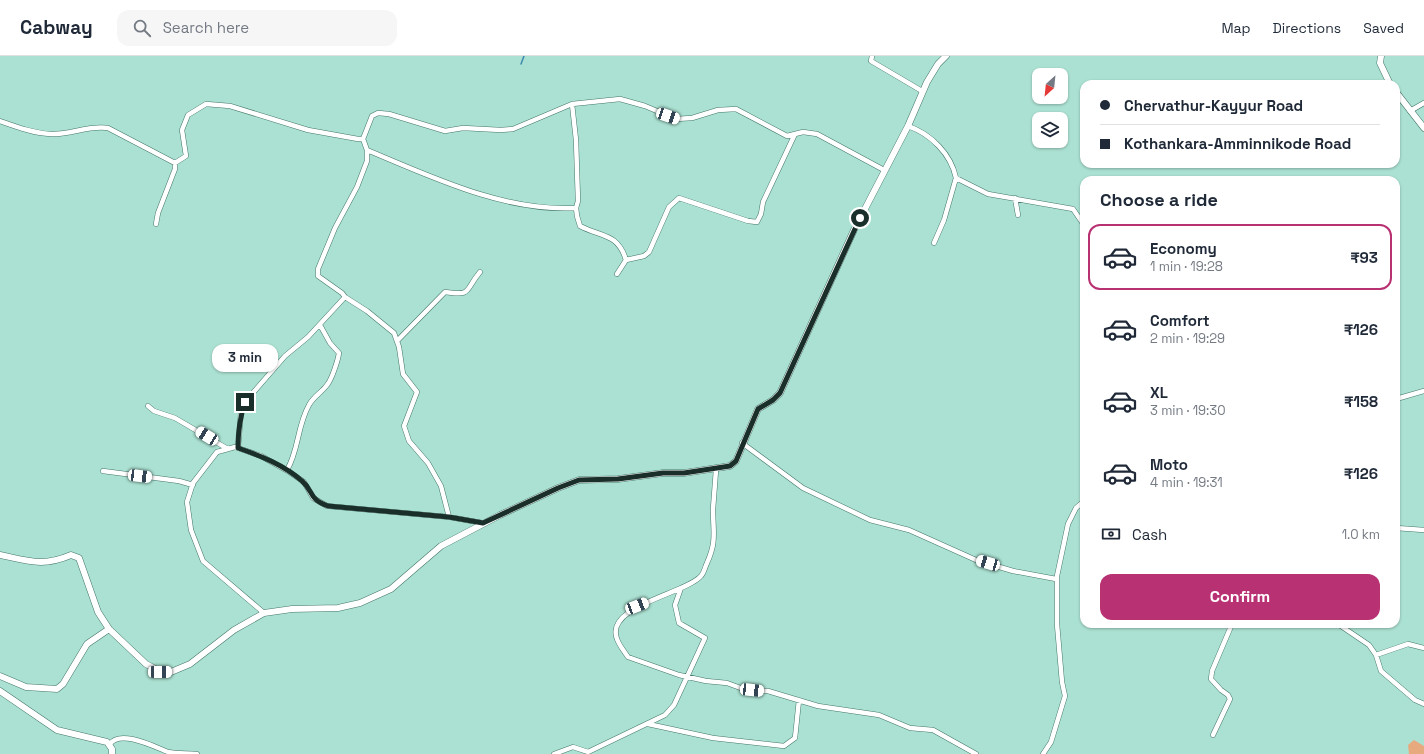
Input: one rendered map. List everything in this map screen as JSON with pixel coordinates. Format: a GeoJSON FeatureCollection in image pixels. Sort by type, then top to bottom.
{"type":"FeatureCollection","features":[{"type":"Feature","properties":{"kind":"main road"},"geometry":{"type":"LineString","coordinates":[[0,555],[37,562],[56,562],[71,555],[79,558],[98,612],[109,629],[146,664],[160,672],[171,672],[190,664],[239,626],[264,613],[292,608],[334,609],[360,603],[391,589],[441,546],[483,523],[558,488],[579,480],[618,479],[663,473],[716,470],[730,466],[736,461],[742,442],[758,409],[773,400],[780,393],[854,230],[908,126],[922,91],[938,64],[946,56]]}},
{"type":"Feature","properties":{"kind":"main road"},"geometry":{"type":"LineString","coordinates":[[1380,56],[1380,62],[1388,80]]}},
{"type":"Feature","properties":{"kind":"main road"},"geometry":{"type":"LineString","coordinates":[[1400,97],[1424,128]]}},
{"type":"Feature","properties":{"kind":"main road"},"geometry":{"type":"LineString","coordinates":[[0,676],[26,687],[57,689],[63,684],[86,644],[109,629]]}},
{"type":"Feature","properties":{"kind":"main road"},"geometry":{"type":"LineString","coordinates":[[0,691],[56,730],[103,740],[110,744],[112,754]]}},
{"type":"Feature","properties":{"kind":"street"},"geometry":{"type":"LineString","coordinates":[[872,56],[871,61],[922,91]]}},
{"type":"Feature","properties":{"kind":"street"},"geometry":{"type":"LineString","coordinates":[[449,517],[441,486],[428,463],[409,441],[404,426],[417,392],[403,374],[399,347],[394,333],[377,318],[345,297],[342,293],[318,276],[318,269],[357,186],[367,161],[367,150],[362,139],[372,116],[378,113],[388,114],[445,131],[463,128],[501,130],[513,129],[572,104],[620,99],[645,106],[676,119],[692,118],[718,110],[736,109],[787,136],[803,132],[817,134],[884,170]]}},
{"type":"Feature","properties":{"kind":"street"},"geometry":{"type":"LineString","coordinates":[[1410,111],[1424,102]]}},
{"type":"Feature","properties":{"kind":"street"},"geometry":{"type":"LineString","coordinates":[[175,163],[186,156],[182,130],[188,115],[206,104],[230,106],[308,130],[362,139]]}},
{"type":"Feature","properties":{"kind":"street"},"geometry":{"type":"LineString","coordinates":[[572,104],[576,140],[578,201],[576,208],[580,226],[616,240],[623,249],[626,260]]}},
{"type":"Feature","properties":{"kind":"street"},"geometry":{"type":"LineString","coordinates":[[0,121],[29,131],[51,134],[77,132],[97,126],[108,128],[175,163]]}},
{"type":"Feature","properties":{"kind":"street"},"geometry":{"type":"LineString","coordinates":[[908,126],[921,131],[937,143],[954,167],[956,178],[944,220],[934,243]]}},
{"type":"Feature","properties":{"kind":"street"},"geometry":{"type":"LineString","coordinates":[[617,274],[626,260],[644,256],[649,252],[669,207],[679,198],[748,221],[757,222],[761,214],[763,202],[795,134]]}},
{"type":"Feature","properties":{"kind":"street"},"geometry":{"type":"LineString","coordinates":[[367,150],[435,178],[500,200],[556,209],[576,208]]}},
{"type":"Feature","properties":{"kind":"street"},"geometry":{"type":"LineString","coordinates":[[156,224],[158,213],[175,169],[175,163]]}},
{"type":"Feature","properties":{"kind":"street"},"geometry":{"type":"LineString","coordinates":[[956,178],[988,194],[1073,209],[1080,219]]}},
{"type":"Feature","properties":{"kind":"street"},"geometry":{"type":"LineString","coordinates":[[1015,198],[1018,215]]}},
{"type":"Feature","properties":{"kind":"street"},"geometry":{"type":"LineString","coordinates":[[397,341],[445,292],[460,294],[468,292],[480,272]]}},
{"type":"Feature","properties":{"kind":"street"},"geometry":{"type":"LineString","coordinates":[[238,448],[240,418],[245,402],[286,356],[320,324],[345,297]]}},
{"type":"Feature","properties":{"kind":"street"},"geometry":{"type":"LineString","coordinates":[[287,470],[293,459],[298,431],[303,416],[310,404],[328,384],[339,358],[339,353],[330,342],[320,324]]}},
{"type":"Feature","properties":{"kind":"street"},"geometry":{"type":"LineString","coordinates":[[1400,398],[1424,392]]}},
{"type":"Feature","properties":{"kind":"street"},"geometry":{"type":"LineString","coordinates":[[148,406],[154,411],[175,418],[228,449]]}},
{"type":"Feature","properties":{"kind":"street"},"geometry":{"type":"LineString","coordinates":[[742,442],[803,488],[870,520],[909,530],[976,560],[1056,579]]}},
{"type":"Feature","properties":{"kind":"street"},"geometry":{"type":"LineString","coordinates":[[264,613],[203,562],[191,530],[187,502],[193,485],[217,452],[235,447],[261,456],[287,470],[304,482],[313,498],[328,506],[449,517],[483,523]]}},
{"type":"Feature","properties":{"kind":"street"},"geometry":{"type":"LineString","coordinates":[[716,470],[713,551],[702,576],[681,588],[637,606],[625,614],[617,624],[616,637],[628,657],[647,665],[706,681],[727,682],[746,690],[768,691],[826,707],[879,715],[910,728],[933,730],[976,754]]}},
{"type":"Feature","properties":{"kind":"street"},"geometry":{"type":"LineString","coordinates":[[103,471],[179,481],[193,485]]}},
{"type":"Feature","properties":{"kind":"street"},"geometry":{"type":"LineString","coordinates":[[1043,754],[1051,742],[1065,696],[1062,682],[1056,624],[1056,579],[1068,524],[1076,508],[1080,505]]}},
{"type":"Feature","properties":{"kind":"street"},"geometry":{"type":"LineString","coordinates":[[1400,528],[1424,530]]}},
{"type":"Feature","properties":{"kind":"street"},"geometry":{"type":"LineString","coordinates":[[554,754],[573,747],[588,752],[665,715],[674,705],[705,638],[678,623],[675,605],[681,588]]}},
{"type":"Feature","properties":{"kind":"street"},"geometry":{"type":"LineString","coordinates":[[1213,735],[1230,699],[1228,694],[1221,690],[1211,679],[1212,671],[1230,628]]}},
{"type":"Feature","properties":{"kind":"street"},"geometry":{"type":"LineString","coordinates":[[1344,628],[1369,645],[1376,655],[1380,671],[1416,700],[1424,704]]}},
{"type":"Feature","properties":{"kind":"street"},"geometry":{"type":"LineString","coordinates":[[1376,655],[1408,644],[1424,648]]}},
{"type":"Feature","properties":{"kind":"street"},"geometry":{"type":"LineString","coordinates":[[648,724],[713,738],[784,746],[795,738],[799,700]]}},
{"type":"Feature","properties":{"kind":"street"},"geometry":{"type":"LineString","coordinates":[[110,744],[116,738],[128,738],[169,752],[197,754]]}},
{"type":"Feature","properties":{"kind":"shaded area"},"geometry":{"type":"Polygon","coordinates":[[[1414,740],[1424,746],[1424,754],[1409,754],[1408,745],[1414,740]]]}},
{"type":"Feature","properties":{"kind":"waterway"},"geometry":{"type":"LineString","coordinates":[[521,64],[524,56]]}},
{"type":"Feature","properties":{"kind":"route"},"geometry":{"type":"LineString","coordinates":[[245,402],[238,436],[238,448],[261,456],[288,470],[304,482],[313,498],[328,506],[449,517],[483,523],[558,488],[579,480],[599,478],[618,479],[663,473],[684,473],[716,470],[730,466],[736,461],[742,442],[758,409],[773,400],[780,393],[860,218]]}}]}
